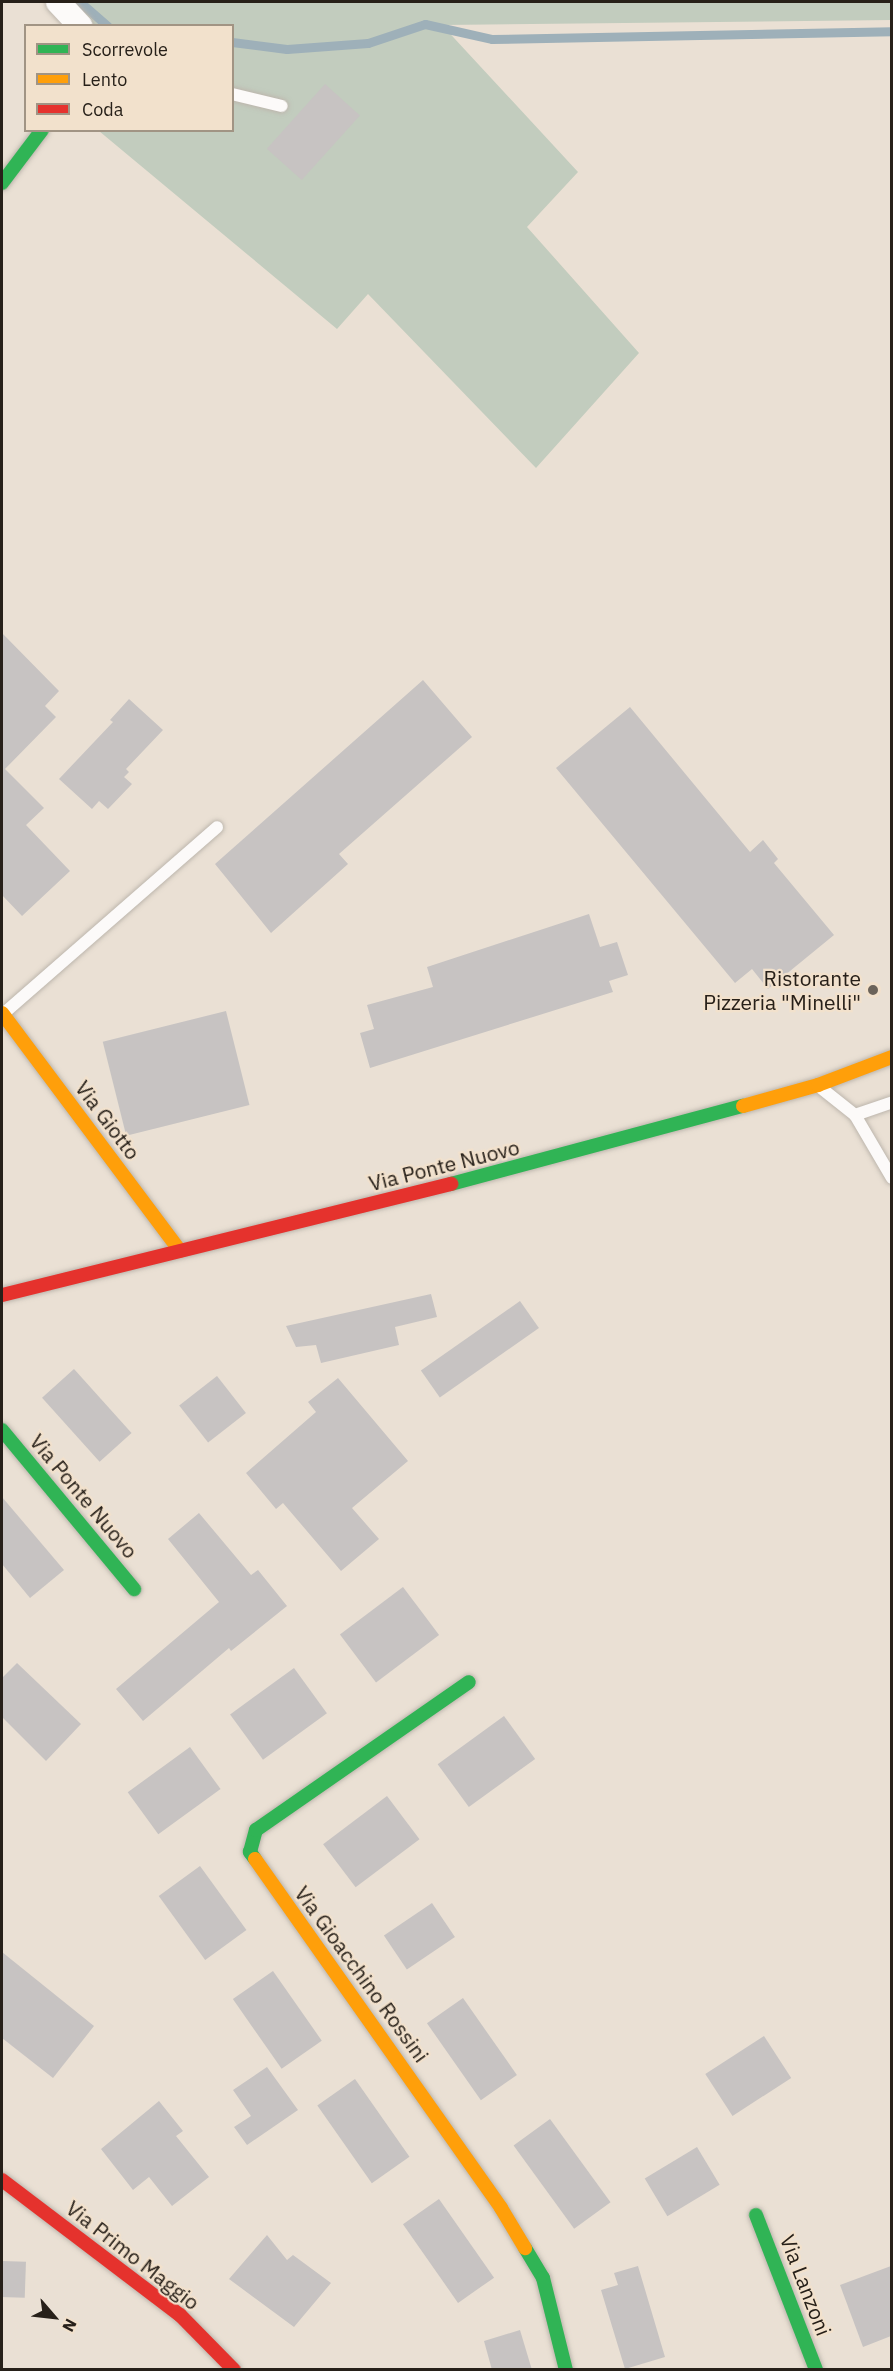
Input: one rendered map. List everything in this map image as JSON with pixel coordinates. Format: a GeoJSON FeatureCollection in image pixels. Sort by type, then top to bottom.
{"type":"FeatureCollection","features":[{"type":"Feature","properties":{"kind":"street"},"geometry":{"type":"LineString","coordinates":[[58,2],[78,24]]}},
{"type":"Feature","properties":{"kind":"street"},"geometry":{"type":"LineString","coordinates":[[2,183],[40,132]]}},
{"type":"Feature","properties":{"kind":"street","name":"Via Giotto"},"geometry":{"type":"LineString","coordinates":[[2,1014],[180,1251]]}},
{"type":"Feature","properties":{"kind":"street","name":"Via Ponte Nuovo"},"geometry":{"type":"LineString","coordinates":[[2,1295],[595,1149],[818,1085],[891,1057]]}},
{"type":"Feature","properties":{"kind":"street","name":"Via Ponte Nuovo"},"geometry":{"type":"LineString","coordinates":[[2,1430],[134,1589]]}},
{"type":"Feature","properties":{"kind":"street","name":"Via Gioacchino Rossini"},"geometry":{"type":"LineString","coordinates":[[469,1682],[256,1830],[250,1852],[507,2218],[543,2278],[566,2370]]}},
{"type":"Feature","properties":{"kind":"street","name":"Via Primo Maggio"},"geometry":{"type":"LineString","coordinates":[[2,2180],[180,2315],[234,2370]]}},
{"type":"Feature","properties":{"kind":"street","name":"Via Lanzoni"},"geometry":{"type":"LineString","coordinates":[[756,2215],[816,2370]]}},
{"type":"Feature","properties":{"kind":"lane"},"geometry":{"type":"LineString","coordinates":[[234,94],[282,106]]}},
{"type":"Feature","properties":{"kind":"lane","name":"Via Giotto"},"geometry":{"type":"LineString","coordinates":[[2,1014],[216,827]]}},
{"type":"Feature","properties":{"kind":"lane"},"geometry":{"type":"LineString","coordinates":[[818,1085],[855,1115],[891,1178]]}},
{"type":"Feature","properties":{"kind":"lane"},"geometry":{"type":"LineString","coordinates":[[855,1115],[891,1102]]}},
{"type":"Feature","properties":{"kind":"green space"},"geometry":{"type":"Polygon","coordinates":[[[64,2],[891,2],[892,20],[442,25],[578,172],[527,227],[639,353],[536,468],[368,294],[337,329],[100,132],[234,132],[234,24],[94,24],[64,2]]]}},
{"type":"Feature","properties":{"kind":"building"},"geometry":{"type":"Polygon","coordinates":[[[325,84],[360,115],[302,180],[267,149],[325,84]]]}},
{"type":"Feature","properties":{"kind":"building"},"geometry":{"type":"Polygon","coordinates":[[[2,633],[59,691],[45,706],[56,717],[5,769],[44,808],[26,825],[70,871],[22,916],[2,895],[2,633]]]}},
{"type":"Feature","properties":{"kind":"building"},"geometry":{"type":"Polygon","coordinates":[[[423,680],[472,737],[339,854],[348,864],[271,933],[215,864],[423,680]]]}},
{"type":"Feature","properties":{"kind":"building"},"geometry":{"type":"Polygon","coordinates":[[[129,699],[163,730],[126,769],[129,772],[124,777],[132,784],[108,809],[99,801],[92,809],[59,779],[113,722],[110,720],[129,699]]]}},
{"type":"Feature","properties":{"kind":"building"},"geometry":{"type":"Polygon","coordinates":[[[630,707],[750,852],[763,840],[778,859],[774,863],[834,935],[768,989],[752,969],[735,983],[556,768],[630,707]]]}},
{"type":"Feature","properties":{"kind":"building"},"geometry":{"type":"Polygon","coordinates":[[[589,914],[600,947],[617,942],[628,975],[609,981],[613,992],[370,1068],[360,1033],[374,1029],[367,1005],[433,987],[427,967],[589,914]]]}},
{"type":"Feature","properties":{"kind":"building"},"geometry":{"type":"Polygon","coordinates":[[[226,1011],[249,1105],[126,1136],[103,1042],[226,1011]]]}},
{"type":"Feature","properties":{"kind":"building"},"geometry":{"type":"Polygon","coordinates":[[[431,1294],[437,1317],[395,1327],[399,1345],[321,1363],[316,1345],[296,1347],[286,1326],[431,1294]]]}},
{"type":"Feature","properties":{"kind":"building"},"geometry":{"type":"Polygon","coordinates":[[[520,1301],[539,1328],[440,1397],[421,1370],[520,1301]]]}},
{"type":"Feature","properties":{"kind":"building"},"geometry":{"type":"Polygon","coordinates":[[[74,1369],[132,1433],[100,1462],[42,1398],[74,1369]]]}},
{"type":"Feature","properties":{"kind":"building"},"geometry":{"type":"Polygon","coordinates":[[[217,1376],[246,1413],[208,1443],[179,1406],[217,1376]]]}},
{"type":"Feature","properties":{"kind":"building"},"geometry":{"type":"Polygon","coordinates":[[[338,1378],[408,1461],[352,1508],[379,1539],[341,1571],[283,1503],[276,1509],[246,1473],[316,1412],[308,1402],[338,1378]]]}},
{"type":"Feature","properties":{"kind":"building"},"geometry":{"type":"Polygon","coordinates":[[[2,1497],[64,1570],[30,1598],[2,1564],[2,1497]]]}},
{"type":"Feature","properties":{"kind":"building"},"geometry":{"type":"Polygon","coordinates":[[[199,1513],[251,1575],[258,1570],[287,1606],[231,1651],[229,1648],[143,1721],[116,1689],[219,1602],[168,1539],[199,1513]]]}},
{"type":"Feature","properties":{"kind":"building"},"geometry":{"type":"Polygon","coordinates":[[[403,1587],[439,1635],[376,1682],[340,1635],[403,1587]]]}},
{"type":"Feature","properties":{"kind":"building"},"geometry":{"type":"Polygon","coordinates":[[[17,1663],[81,1724],[46,1761],[2,1717],[2,1678],[17,1663]]]}},
{"type":"Feature","properties":{"kind":"building"},"geometry":{"type":"Polygon","coordinates":[[[294,1668],[327,1713],[263,1760],[230,1714],[294,1668]]]}},
{"type":"Feature","properties":{"kind":"building"},"geometry":{"type":"Polygon","coordinates":[[[504,1716],[535,1759],[469,1807],[438,1764],[504,1716]]]}},
{"type":"Feature","properties":{"kind":"building"},"geometry":{"type":"Polygon","coordinates":[[[190,1747],[221,1789],[158,1834],[128,1792],[190,1747]]]}},
{"type":"Feature","properties":{"kind":"building"},"geometry":{"type":"Polygon","coordinates":[[[387,1796],[419,1839],[356,1887],[323,1844],[387,1796]]]}},
{"type":"Feature","properties":{"kind":"building"},"geometry":{"type":"Polygon","coordinates":[[[200,1866],[246,1930],[205,1960],[159,1896],[200,1866]]]}},
{"type":"Feature","properties":{"kind":"building"},"geometry":{"type":"Polygon","coordinates":[[[432,1903],[455,1937],[407,1969],[384,1935],[432,1903]]]}},
{"type":"Feature","properties":{"kind":"building"},"geometry":{"type":"Polygon","coordinates":[[[2,1952],[94,2026],[53,2078],[2,2038],[2,1952]]]}},
{"type":"Feature","properties":{"kind":"building"},"geometry":{"type":"Polygon","coordinates":[[[273,1971],[322,2041],[282,2069],[233,1999],[273,1971]]]}},
{"type":"Feature","properties":{"kind":"building"},"geometry":{"type":"Polygon","coordinates":[[[463,1998],[517,2075],[481,2100],[427,2023],[463,1998]]]}},
{"type":"Feature","properties":{"kind":"building"},"geometry":{"type":"Polygon","coordinates":[[[764,2036],[791,2078],[733,2116],[705,2074],[764,2036]]]}},
{"type":"Feature","properties":{"kind":"building"},"geometry":{"type":"Polygon","coordinates":[[[267,2067],[298,2110],[247,2145],[234,2127],[251,2116],[233,2090],[267,2067]]]}},
{"type":"Feature","properties":{"kind":"building"},"geometry":{"type":"Polygon","coordinates":[[[355,2079],[409,2157],[372,2183],[317,2105],[355,2079]]]}},
{"type":"Feature","properties":{"kind":"building"},"geometry":{"type":"Polygon","coordinates":[[[159,2101],[183,2131],[176,2136],[209,2177],[172,2206],[149,2177],[133,2190],[101,2149],[159,2101]]]}},
{"type":"Feature","properties":{"kind":"building"},"geometry":{"type":"Polygon","coordinates":[[[550,2119],[611,2202],[574,2229],[514,2145],[550,2119]]]}},
{"type":"Feature","properties":{"kind":"building"},"geometry":{"type":"Polygon","coordinates":[[[697,2147],[720,2185],[667,2216],[645,2178],[697,2147]]]}},
{"type":"Feature","properties":{"kind":"building"},"geometry":{"type":"Polygon","coordinates":[[[439,2199],[494,2278],[458,2303],[403,2224],[439,2199]]]}},
{"type":"Feature","properties":{"kind":"building"},"geometry":{"type":"Polygon","coordinates":[[[267,2235],[287,2260],[293,2255],[331,2283],[294,2327],[229,2279],[267,2235]]]}},
{"type":"Feature","properties":{"kind":"building"},"geometry":{"type":"Polygon","coordinates":[[[2,2261],[26,2262],[25,2298],[2,2297],[2,2261]]]}},
{"type":"Feature","properties":{"kind":"building"},"geometry":{"type":"Polygon","coordinates":[[[638,2266],[665,2357],[625,2369],[601,2290],[618,2285],[614,2273],[638,2266]]]}},
{"type":"Feature","properties":{"kind":"building"},"geometry":{"type":"Polygon","coordinates":[[[891,2266],[891,2336],[863,2347],[840,2285],[891,2266]]]}},
{"type":"Feature","properties":{"kind":"building"},"geometry":{"type":"Polygon","coordinates":[[[520,2330],[532,2370],[492,2370],[484,2341],[520,2330]]]}},
{"type":"Feature","properties":{"kind":"waterway"},"geometry":{"type":"LineString","coordinates":[[80,2],[106,24]]}},
{"type":"Feature","properties":{"kind":"waterway"},"geometry":{"type":"LineString","coordinates":[[234,42],[287,49],[368,43],[425,24],[492,39],[892,31]]}},
{"type":"Feature","properties":{"kind":"traffic: fast"},"geometry":{"type":"LineString","coordinates":[[2,183],[40,132]]}},
{"type":"Feature","properties":{"kind":"traffic: fast"},"geometry":{"type":"LineString","coordinates":[[451,1184],[743,1106]]}},
{"type":"Feature","properties":{"kind":"traffic: fast"},"geometry":{"type":"LineString","coordinates":[[2,1430],[134,1589]]}},
{"type":"Feature","properties":{"kind":"traffic: fast"},"geometry":{"type":"LineString","coordinates":[[255,1859],[250,1852],[256,1830],[469,1682]]}},
{"type":"Feature","properties":{"kind":"traffic: fast"},"geometry":{"type":"LineString","coordinates":[[756,2215],[816,2370]]}},
{"type":"Feature","properties":{"kind":"traffic: fast"},"geometry":{"type":"LineString","coordinates":[[525,2248],[543,2278],[566,2370]]}},
{"type":"Feature","properties":{"kind":"traffic: slow"},"geometry":{"type":"LineString","coordinates":[[2,1013],[180,1251]]}},
{"type":"Feature","properties":{"kind":"traffic: slow"},"geometry":{"type":"LineString","coordinates":[[743,1106],[818,1085],[892,1057]]}},
{"type":"Feature","properties":{"kind":"traffic: slow"},"geometry":{"type":"LineString","coordinates":[[255,1859],[501,2208],[525,2248]]}},
{"type":"Feature","properties":{"kind":"traffic: jam"},"geometry":{"type":"LineString","coordinates":[[2,1295],[451,1184]]}},
{"type":"Feature","properties":{"kind":"traffic: jam"},"geometry":{"type":"LineString","coordinates":[[2,2180],[180,2315],[234,2370]]}},
{"type":"Feature","properties":{"kind":"place","name":"Ristorante Pizzeria \"Minelli\""},"geometry":{"type":"Point","coordinates":[873,990]}}]}
